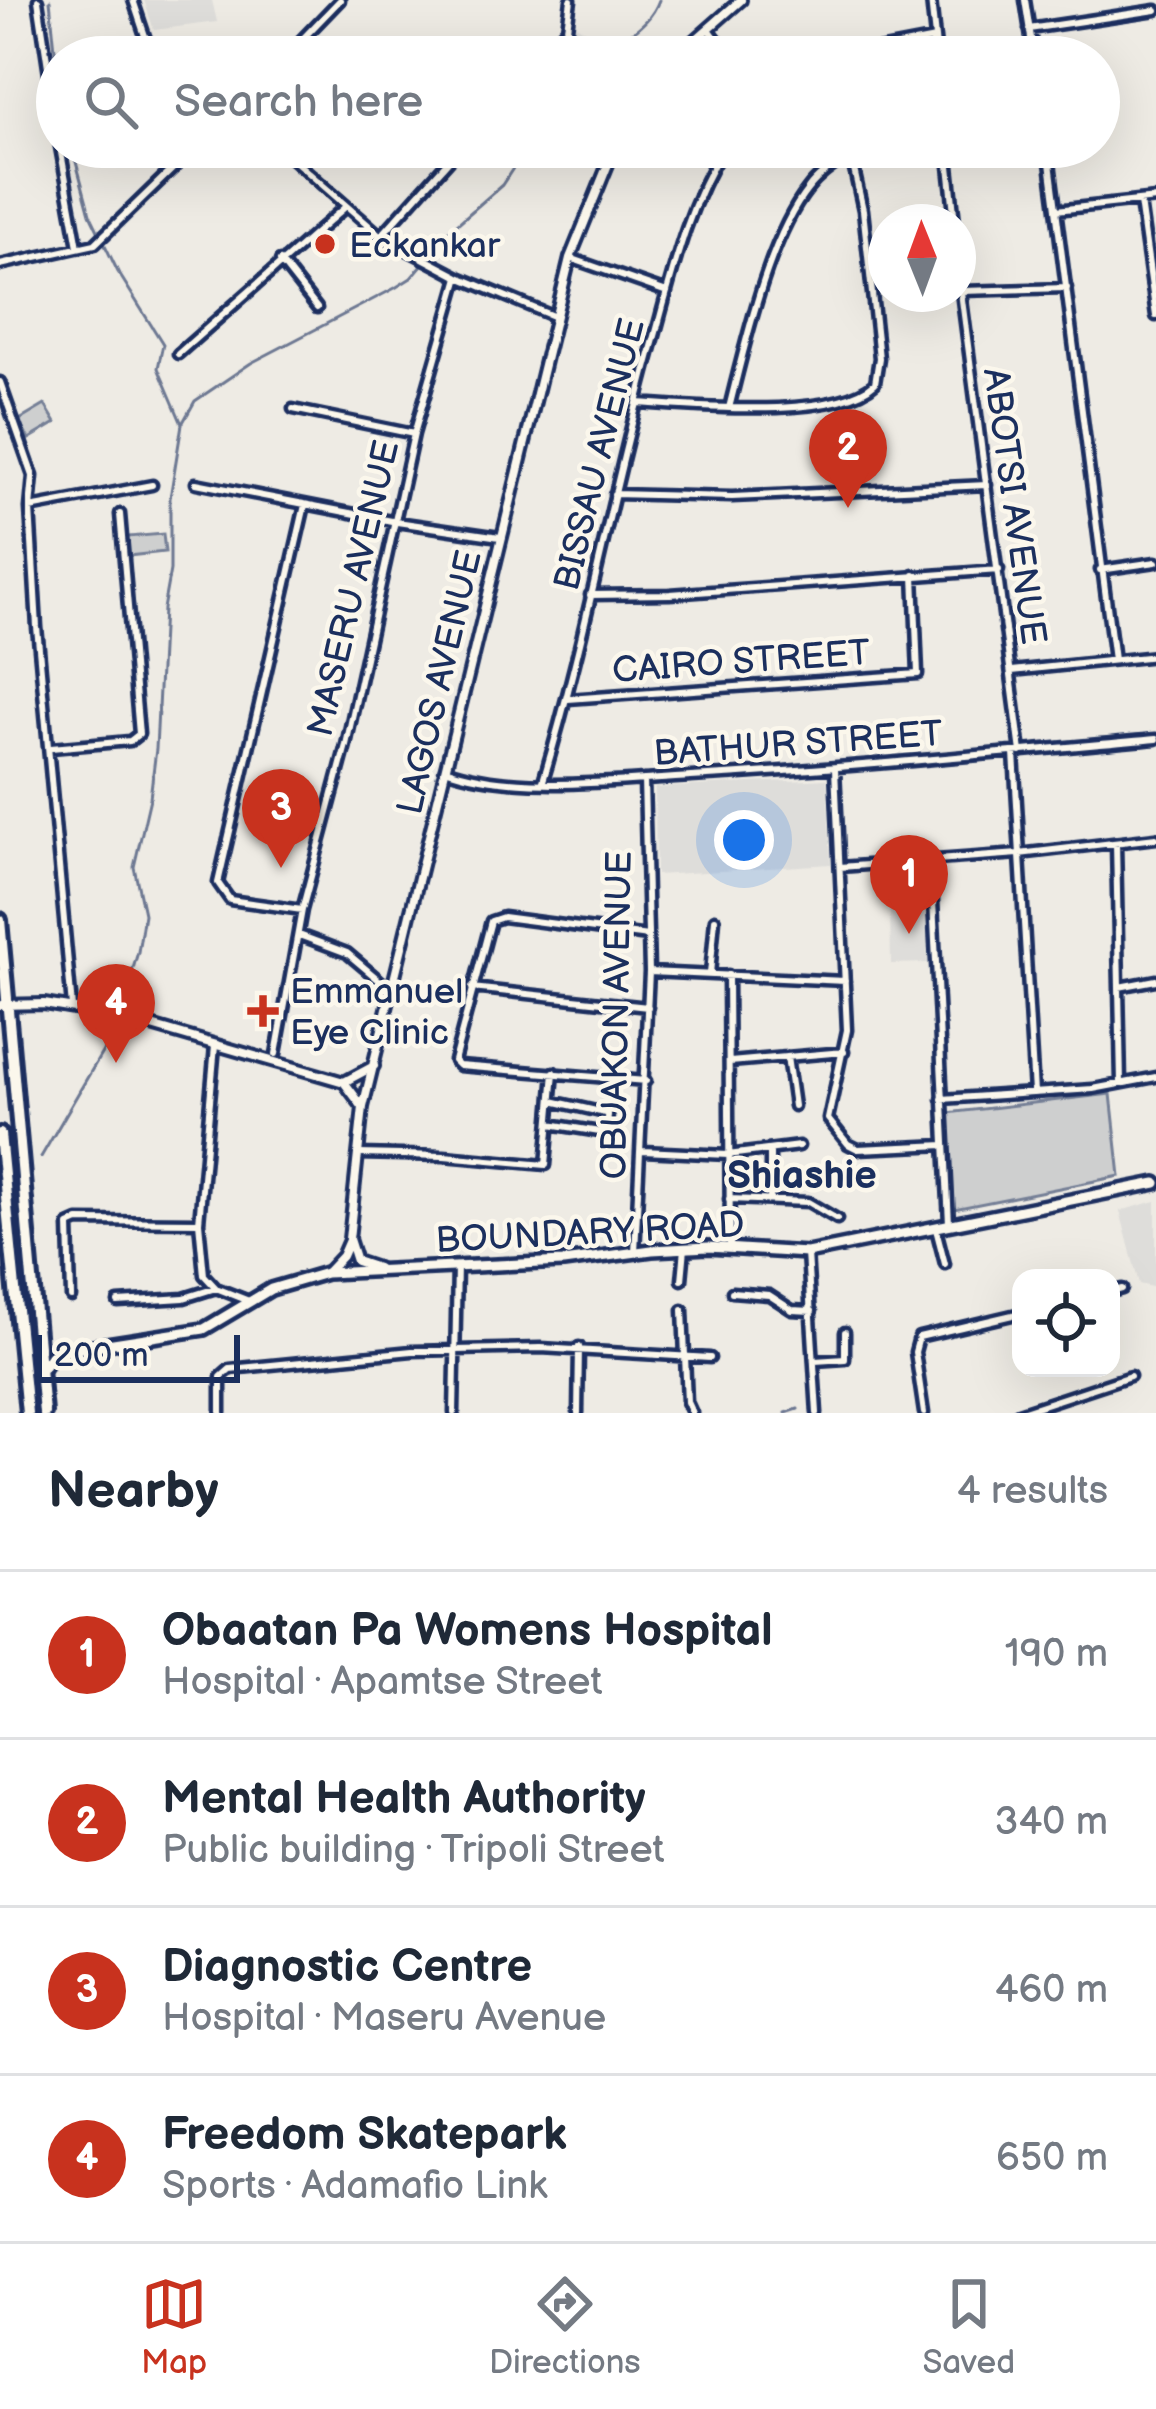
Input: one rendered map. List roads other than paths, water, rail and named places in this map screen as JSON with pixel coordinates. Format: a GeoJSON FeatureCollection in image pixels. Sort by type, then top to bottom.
{"type":"FeatureCollection","features":[{"type":"Feature","properties":{"kind":"highway"},"geometry":{"type":"LineString","coordinates":[[0,920],[44,1413]]}},
{"type":"Feature","properties":{"kind":"highway"},"geometry":{"type":"LineString","coordinates":[[0,1138],[27,1413]]}},
{"type":"Feature","properties":{"kind":"main road","name":"BOUNDARY ROAD"},"geometry":{"type":"LineString","coordinates":[[43,1368],[51,1356],[68,1350],[204,1329],[271,1289],[326,1273],[562,1262],[730,1246],[807,1253],[1156,1183]]}},
{"type":"Feature","properties":{"kind":"street"},"geometry":{"type":"LineString","coordinates":[[38,0],[43,36]]}},
{"type":"Feature","properties":{"kind":"street"},"geometry":{"type":"LineString","coordinates":[[133,0],[145,36]]}},
{"type":"Feature","properties":{"kind":"street"},"geometry":{"type":"LineString","coordinates":[[305,36],[340,0]]}},
{"type":"Feature","properties":{"kind":"street"},"geometry":{"type":"LineString","coordinates":[[560,36],[567,28],[572,0]]}},
{"type":"Feature","properties":{"kind":"street"},"geometry":{"type":"LineString","coordinates":[[698,36],[741,0]]}},
{"type":"Feature","properties":{"kind":"street"},"geometry":{"type":"LineString","coordinates":[[931,0],[935,36]]}},
{"type":"Feature","properties":{"kind":"street"},"geometry":{"type":"LineString","coordinates":[[1024,0],[1030,36]]}},
{"type":"Feature","properties":{"kind":"street"},"geometry":{"type":"LineString","coordinates":[[1029,28],[1156,10]]}},
{"type":"Feature","properties":{"kind":"street"},"geometry":{"type":"LineString","coordinates":[[707,27],[714,36]]}},
{"type":"Feature","properties":{"kind":"street"},"geometry":{"type":"LineString","coordinates":[[65,168],[78,247]]}},
{"type":"Feature","properties":{"kind":"street"},"geometry":{"type":"LineString","coordinates":[[0,265],[95,244],[174,168]]}},
{"type":"Feature","properties":{"kind":"street"},"geometry":{"type":"LineString","coordinates":[[301,168],[381,236],[459,277],[555,317]]}},
{"type":"Feature","properties":{"kind":"street"},"geometry":{"type":"LineString","coordinates":[[381,236],[441,168]]}},
{"type":"Feature","properties":{"kind":"street","name":"LAGOS AVENUE"},"geometry":{"type":"LineString","coordinates":[[326,1273],[343,1256],[349,1239],[362,1107],[570,258],[606,168]]}},
{"type":"Feature","properties":{"kind":"street","name":"BISSAU AVENUE"},"geometry":{"type":"LineString","coordinates":[[543,782],[568,699],[636,403],[692,209],[713,168]]}},
{"type":"Feature","properties":{"kind":"street"},"geometry":{"type":"LineString","coordinates":[[729,409],[765,284],[795,208],[830,168]]}},
{"type":"Feature","properties":{"kind":"street"},"geometry":{"type":"LineString","coordinates":[[636,403],[781,407],[850,397],[875,383],[879,358],[854,168]]}},
{"type":"Feature","properties":{"kind":"street"},"geometry":{"type":"LineString","coordinates":[[949,168],[953,204]]}},
{"type":"Feature","properties":{"kind":"street"},"geometry":{"type":"LineString","coordinates":[[1051,168],[1114,660]]}},
{"type":"Feature","properties":{"kind":"street"},"geometry":{"type":"LineString","coordinates":[[1056,210],[1156,199]]}},
{"type":"Feature","properties":{"kind":"street"},"geometry":{"type":"LineString","coordinates":[[1140,202],[1156,316]]}},
{"type":"Feature","properties":{"kind":"street"},"geometry":{"type":"LineString","coordinates":[[178,354],[344,208]]}},
{"type":"Feature","properties":{"kind":"street"},"geometry":{"type":"LineString","coordinates":[[570,258],[667,292]]}},
{"type":"Feature","properties":{"kind":"street"},"geometry":{"type":"LineString","coordinates":[[280,261],[317,308]]}},
{"type":"Feature","properties":{"kind":"street","name":"MASERU AVENUE"},"geometry":{"type":"LineString","coordinates":[[276,1054],[302,910],[346,745],[414,434],[459,277]]}},
{"type":"Feature","properties":{"kind":"street"},"geometry":{"type":"LineString","coordinates":[[976,291],[1067,288]]}},
{"type":"Feature","properties":{"kind":"street","name":"ABOTSI AVENUE"},"geometry":{"type":"LineString","coordinates":[[964,312],[1012,671],[1034,1094]]}},
{"type":"Feature","properties":{"kind":"street"},"geometry":{"type":"LineString","coordinates":[[0,382],[33,476],[37,627],[72,1007]]}},
{"type":"Feature","properties":{"kind":"street"},"geometry":{"type":"LineString","coordinates":[[292,410],[414,434]]}},
{"type":"Feature","properties":{"kind":"street"},"geometry":{"type":"LineString","coordinates":[[196,483],[500,537]]}},
{"type":"Feature","properties":{"kind":"street"},"geometry":{"type":"LineString","coordinates":[[31,508],[152,485]]}},
{"type":"Feature","properties":{"kind":"street"},"geometry":{"type":"LineString","coordinates":[[614,494],[732,497],[987,485]]}},
{"type":"Feature","properties":{"kind":"street"},"geometry":{"type":"LineString","coordinates":[[302,910],[230,899],[218,884],[305,505]]}},
{"type":"Feature","properties":{"kind":"street"},"geometry":{"type":"LineString","coordinates":[[51,748],[130,741],[139,734],[120,514]]}},
{"type":"Feature","properties":{"kind":"street"},"geometry":{"type":"LineString","coordinates":[[1100,570],[1156,562]]}},
{"type":"Feature","properties":{"kind":"street"},"geometry":{"type":"LineString","coordinates":[[590,595],[670,594],[999,570]]}},
{"type":"Feature","properties":{"kind":"street","name":"CAIRO STREET"},"geometry":{"type":"LineString","coordinates":[[568,699],[918,674],[914,575]]}},
{"type":"Feature","properties":{"kind":"street"},"geometry":{"type":"LineString","coordinates":[[1012,671],[1156,656]]}},
{"type":"Feature","properties":{"kind":"street","name":"BATHUR STREET"},"geometry":{"type":"LineString","coordinates":[[445,769],[462,775],[543,782],[644,780],[835,769],[1156,740]]}},
{"type":"Feature","properties":{"kind":"street"},"geometry":{"type":"LineString","coordinates":[[835,769],[848,1030],[827,1119],[858,1149],[945,1144]]}},
{"type":"Feature","properties":{"kind":"street","name":"OBUAKON AVENUE"},"geometry":{"type":"LineString","coordinates":[[635,1252],[649,972],[644,780]]}},
{"type":"Feature","properties":{"kind":"street"},"geometry":{"type":"LineString","coordinates":[[840,867],[1156,838]]}},
{"type":"Feature","properties":{"kind":"street"},"geometry":{"type":"LineString","coordinates":[[1116,843],[1121,1083]]}},
{"type":"Feature","properties":{"kind":"street"},"geometry":{"type":"LineString","coordinates":[[931,861],[950,1226]]}},
{"type":"Feature","properties":{"kind":"street"},"geometry":{"type":"LineString","coordinates":[[710,974],[715,919]]}},
{"type":"Feature","properties":{"kind":"street"},"geometry":{"type":"LineString","coordinates":[[646,1081],[456,1064],[491,921],[648,936]]}},
{"type":"Feature","properties":{"kind":"street"},"geometry":{"type":"LineString","coordinates":[[298,935],[347,953],[392,991]]}},
{"type":"Feature","properties":{"kind":"street"},"geometry":{"type":"LineString","coordinates":[[649,972],[845,981]]}},
{"type":"Feature","properties":{"kind":"street"},"geometry":{"type":"LineString","coordinates":[[728,975],[730,1246]]}},
{"type":"Feature","properties":{"kind":"street"},"geometry":{"type":"LineString","coordinates":[[1118,987],[1156,980]]}},
{"type":"Feature","properties":{"kind":"street"},"geometry":{"type":"LineString","coordinates":[[471,988],[647,1007]]}},
{"type":"Feature","properties":{"kind":"street"},"geometry":{"type":"LineString","coordinates":[[5,1004],[72,1007],[116,1016],[344,1082],[362,1107]]}},
{"type":"Feature","properties":{"kind":"street"},"geometry":{"type":"LineString","coordinates":[[215,1046],[199,1222],[203,1275],[216,1288],[249,1301]]}},
{"type":"Feature","properties":{"kind":"street"},"geometry":{"type":"LineString","coordinates":[[730,1063],[844,1052]]}},
{"type":"Feature","properties":{"kind":"street"},"geometry":{"type":"LineString","coordinates":[[788,1057],[794,1106]]}},
{"type":"Feature","properties":{"kind":"street"},"geometry":{"type":"LineString","coordinates":[[344,1082],[374,1066]]}},
{"type":"Feature","properties":{"kind":"street"},"geometry":{"type":"LineString","coordinates":[[356,1154],[546,1165],[554,1071]]}},
{"type":"Feature","properties":{"kind":"street"},"geometry":{"type":"LineString","coordinates":[[942,1099],[1034,1094],[1156,1077]]}},
{"type":"Feature","properties":{"kind":"street"},"geometry":{"type":"LineString","coordinates":[[550,1124],[606,1133],[605,1113],[552,1101]]}},
{"type":"Feature","properties":{"kind":"street"},"geometry":{"type":"LineString","coordinates":[[564,1126],[569,1106]]}},
{"type":"Feature","properties":{"kind":"street"},"geometry":{"type":"LineString","coordinates":[[643,1151],[728,1155],[799,1146]]}},
{"type":"Feature","properties":{"kind":"street"},"geometry":{"type":"LineString","coordinates":[[770,1152],[770,1198]]}},
{"type":"Feature","properties":{"kind":"street"},"geometry":{"type":"LineString","coordinates":[[729,1199],[808,1202],[837,1219]]}},
{"type":"Feature","properties":{"kind":"street"},"geometry":{"type":"LineString","coordinates":[[71,1297],[69,1225],[78,1221],[199,1222]]}},
{"type":"Feature","properties":{"kind":"street"},"geometry":{"type":"LineString","coordinates":[[935,1229],[945,1264]]}},
{"type":"Feature","properties":{"kind":"street"},"geometry":{"type":"LineString","coordinates":[[349,1239],[356,1261],[377,1268]]}},
{"type":"Feature","properties":{"kind":"street"},"geometry":{"type":"LineString","coordinates":[[682,1280],[685,1248]]}},
{"type":"Feature","properties":{"kind":"street"},"geometry":{"type":"LineString","coordinates":[[807,1253],[817,1413]]}},
{"type":"Feature","properties":{"kind":"street"},"geometry":{"type":"LineString","coordinates":[[454,1413],[457,1266]]}},
{"type":"Feature","properties":{"kind":"street"},"geometry":{"type":"LineString","coordinates":[[118,1302],[184,1298],[216,1288]]}},
{"type":"Feature","properties":{"kind":"street"},"geometry":{"type":"LineString","coordinates":[[732,1292],[769,1295],[792,1310],[812,1311]]}},
{"type":"Feature","properties":{"kind":"street"},"geometry":{"type":"LineString","coordinates":[[683,1310],[692,1413]]}},
{"type":"Feature","properties":{"kind":"street"},"geometry":{"type":"LineString","coordinates":[[924,1413],[915,1352],[920,1337],[1012,1315]]}},
{"type":"Feature","properties":{"kind":"street"},"geometry":{"type":"LineString","coordinates":[[815,1361],[845,1359],[844,1332]]}},
{"type":"Feature","properties":{"kind":"street"},"geometry":{"type":"LineString","coordinates":[[578,1413],[579,1347]]}},
{"type":"Feature","properties":{"kind":"street"},"geometry":{"type":"LineString","coordinates":[[220,1413],[221,1377],[230,1369],[412,1351],[579,1347],[710,1358]]}},
{"type":"Feature","properties":{"kind":"street"},"geometry":{"type":"LineString","coordinates":[[1018,1413],[1130,1376]]}},
{"type":"Feature","properties":{"kind":"waterway"},"geometry":{"type":"LineString","coordinates":[[50,0],[54,36]]}},
{"type":"Feature","properties":{"kind":"waterway"},"geometry":{"type":"LineString","coordinates":[[628,36],[649,18],[659,0]]}},
{"type":"Feature","properties":{"kind":"waterway"},"geometry":{"type":"LineString","coordinates":[[41,1157],[114,1032],[138,952],[144,914],[134,867],[156,749],[163,609],[170,570],[170,498],[182,424],[158,368],[163,344],[118,272],[90,214],[78,168]]}},
{"type":"Feature","properties":{"kind":"waterway"},"geometry":{"type":"LineString","coordinates":[[428,257],[448,232],[502,185],[513,168]]}},
{"type":"Feature","properties":{"kind":"waterway"},"geometry":{"type":"LineString","coordinates":[[182,424],[195,401],[251,363],[395,288],[422,265]]}},
{"type":"Feature","properties":{"kind":"waterway"},"geometry":{"type":"LineString","coordinates":[[786,1413],[798,1409]]}},
{"type":"Feature","properties":{"kind":"place","name":"Eckankar"},"geometry":{"type":"Point","coordinates":[325,244]}},
{"type":"Feature","properties":{"kind":"place","name":"Mental Health Authority"},"geometry":{"type":"Point","coordinates":[848,508]}},
{"type":"Feature","properties":{"kind":"place","name":"Diagnostic Centre"},"geometry":{"type":"Point","coordinates":[281,868]}},
{"type":"Feature","properties":{"kind":"place","name":"Obaatan Pa Womens Hospital"},"geometry":{"type":"Point","coordinates":[909,934]}},
{"type":"Feature","properties":{"kind":"place","name":"Emmanuel Eye Clinic"},"geometry":{"type":"Point","coordinates":[263,1011]}},
{"type":"Feature","properties":{"kind":"place","name":"Freedom Skatepark"},"geometry":{"type":"Point","coordinates":[116,1063]}},
{"type":"Feature","properties":{"kind":"district","name":"Shiashie"},"geometry":{"type":"Point","coordinates":[802,1174]}}]}
